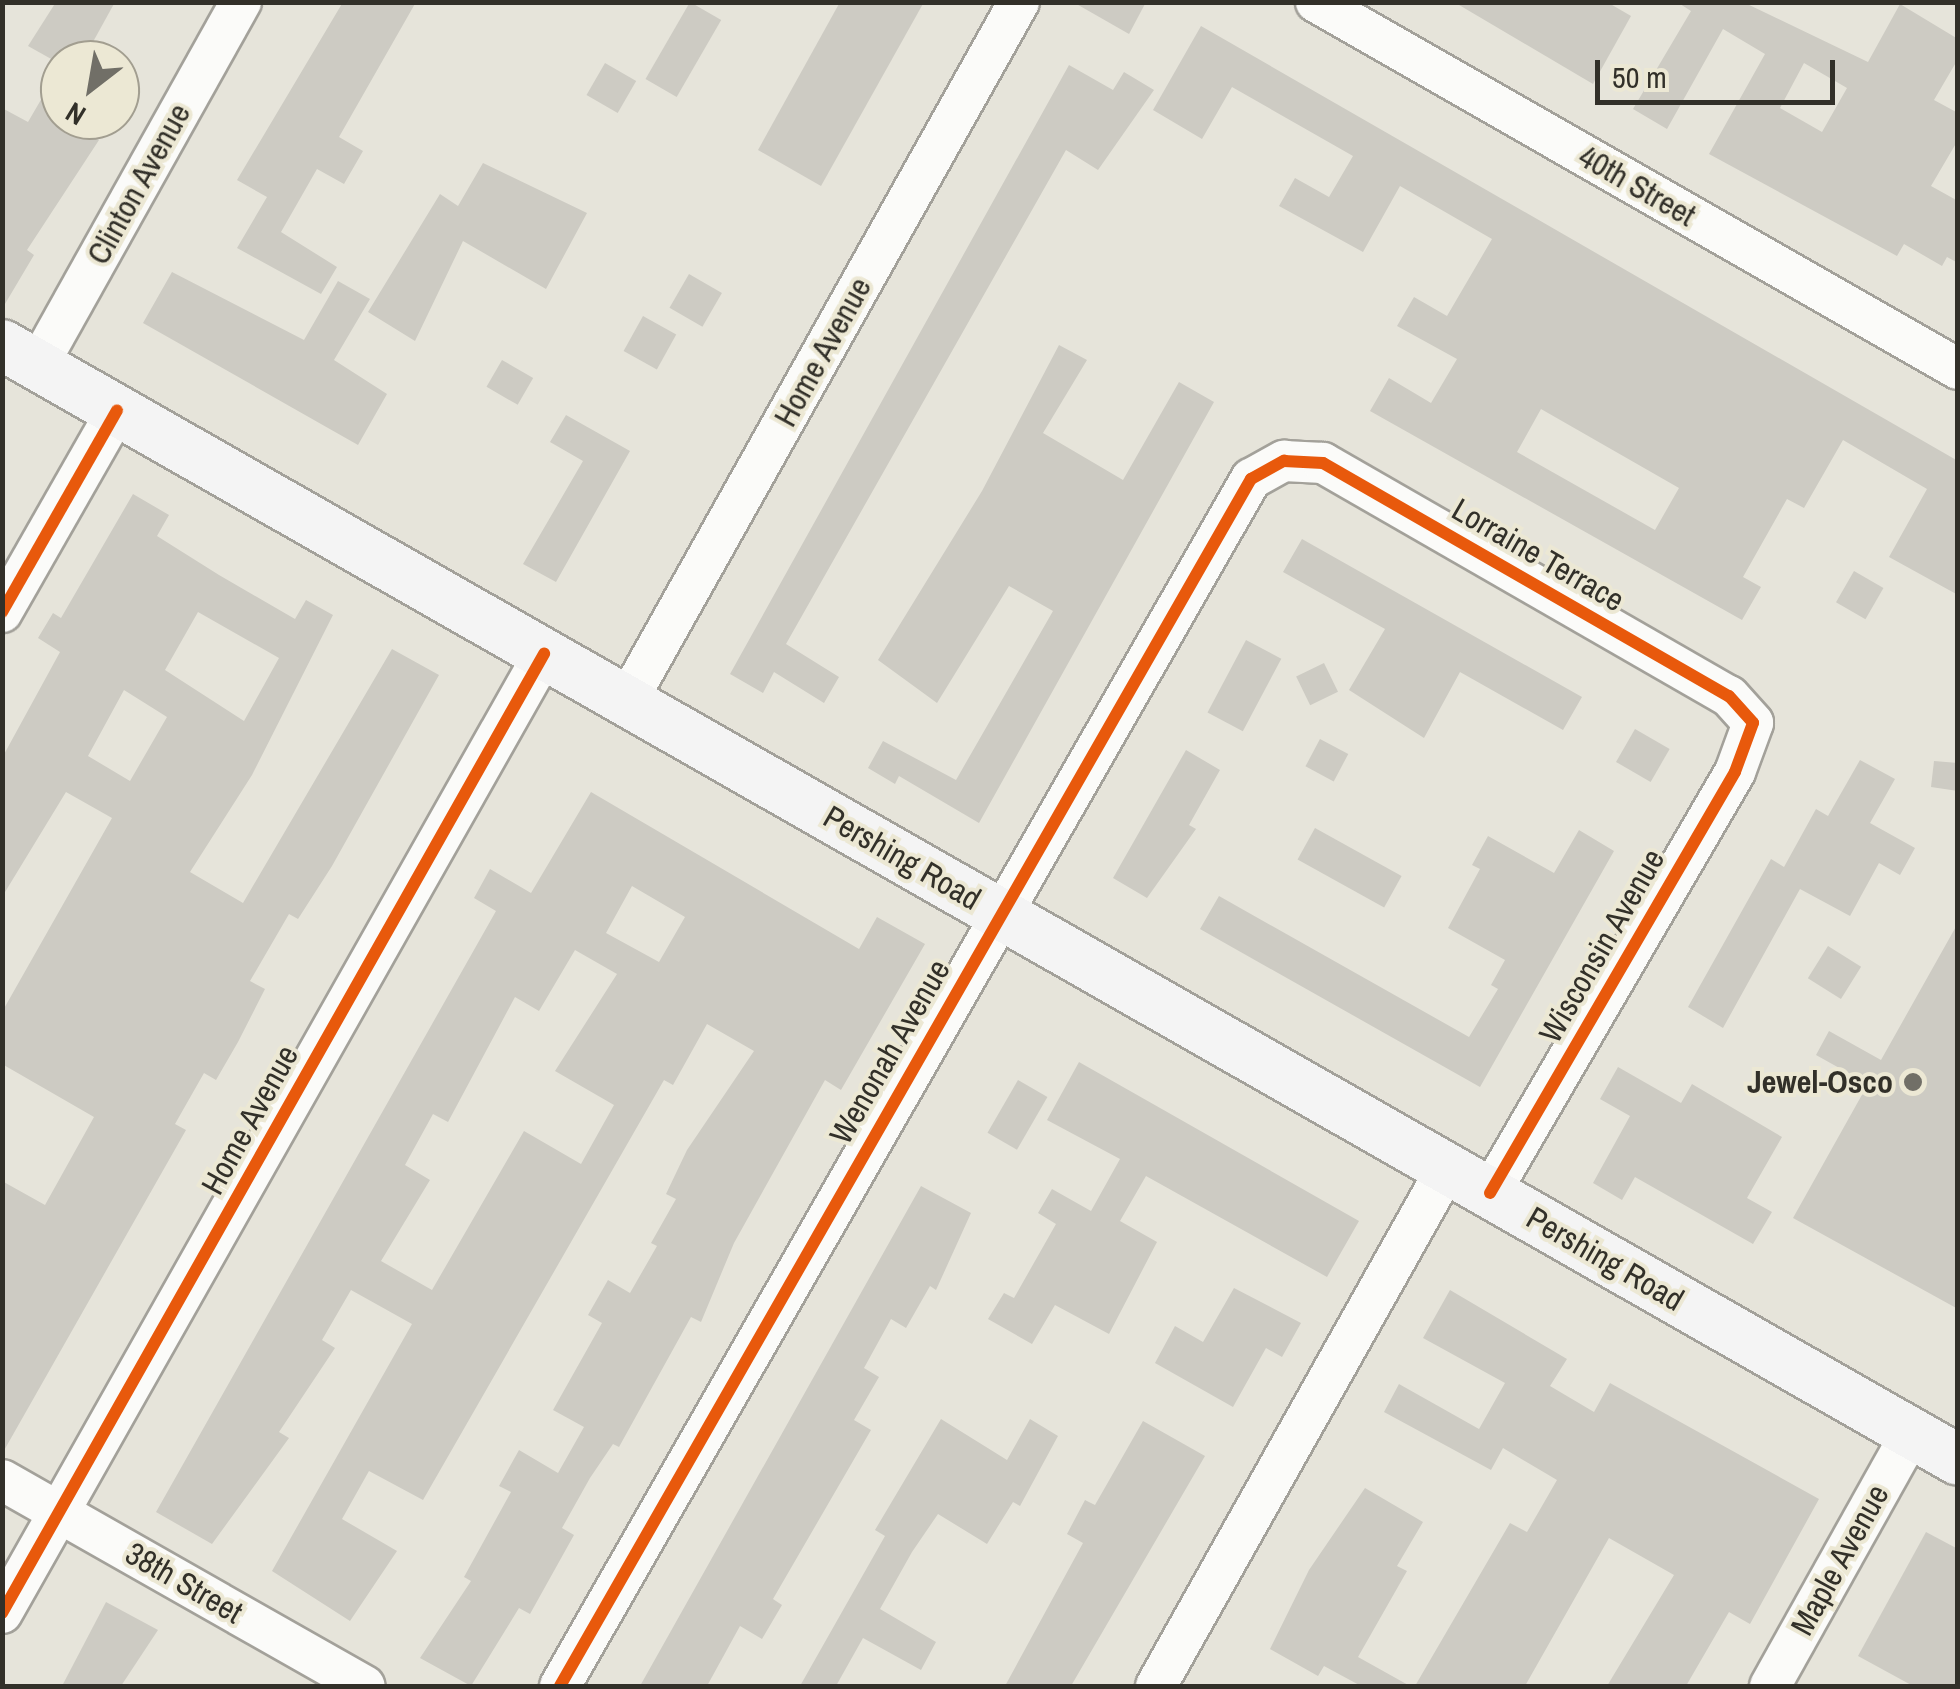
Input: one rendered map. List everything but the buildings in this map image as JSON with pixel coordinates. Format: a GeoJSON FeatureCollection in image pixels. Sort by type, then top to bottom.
{"type":"FeatureCollection","features":[{"type":"Feature","properties":{"kind":"main road","name":"Pershing Road"},"geometry":{"type":"LineString","coordinates":[[20,355],[1958,1460]]}},
{"type":"Feature","properties":{"kind":"street","name":"Clinton Avenue"},"geometry":{"type":"LineString","coordinates":[[20,355],[241,2]]}},
{"type":"Feature","properties":{"kind":"street","name":"Home Avenue"},"geometry":{"type":"LineString","coordinates":[[627,701],[1019,2]]}},
{"type":"Feature","properties":{"kind":"street","name":"40th Street"},"geometry":{"type":"LineString","coordinates":[[1316,2],[1958,369]]}},
{"type":"Feature","properties":{"kind":"street"},"geometry":{"type":"LineString","coordinates":[[2,612],[117,410]]}},
{"type":"Feature","properties":{"kind":"street","name":"Lorraine Terrace"},"geometry":{"type":"LineString","coordinates":[[1284,461],[1323,463],[1728,696],[1753,723]]}},
{"type":"Feature","properties":{"kind":"street","name":"Wenonah Avenue"},"geometry":{"type":"LineString","coordinates":[[560,1686],[1251,479],[1284,461]]}},
{"type":"Feature","properties":{"kind":"street","name":"Home Avenue"},"geometry":{"type":"LineString","coordinates":[[2,1613],[544,654]]}},
{"type":"Feature","properties":{"kind":"street","name":"Wisconsin Avenue"},"geometry":{"type":"LineString","coordinates":[[1490,1194],[1735,772],[1753,723]]}},
{"type":"Feature","properties":{"kind":"street"},"geometry":{"type":"LineString","coordinates":[[1156,1686],[1447,1168]]}},
{"type":"Feature","properties":{"kind":"street","name":"Maple Avenue"},"geometry":{"type":"LineString","coordinates":[[1770,1686],[1911,1434]]}},
{"type":"Feature","properties":{"kind":"street","name":"38th Street"},"geometry":{"type":"LineString","coordinates":[[2,1480],[365,1686]]}},
{"type":"Feature","properties":{"kind":"cycle path"},"geometry":{"type":"LineString","coordinates":[[2,612],[117,410]]}},
{"type":"Feature","properties":{"kind":"cycle path"},"geometry":{"type":"LineString","coordinates":[[560,1686],[1251,479],[1284,461],[1323,463],[1729,696],[1753,723],[1735,772],[1490,1193]]}},
{"type":"Feature","properties":{"kind":"cycle path"},"geometry":{"type":"LineString","coordinates":[[2,1613],[544,654]]}},
{"type":"Feature","properties":{"kind":"place","name":"Jewel-Osco"},"geometry":{"type":"Point","coordinates":[1913,1082]}}]}
